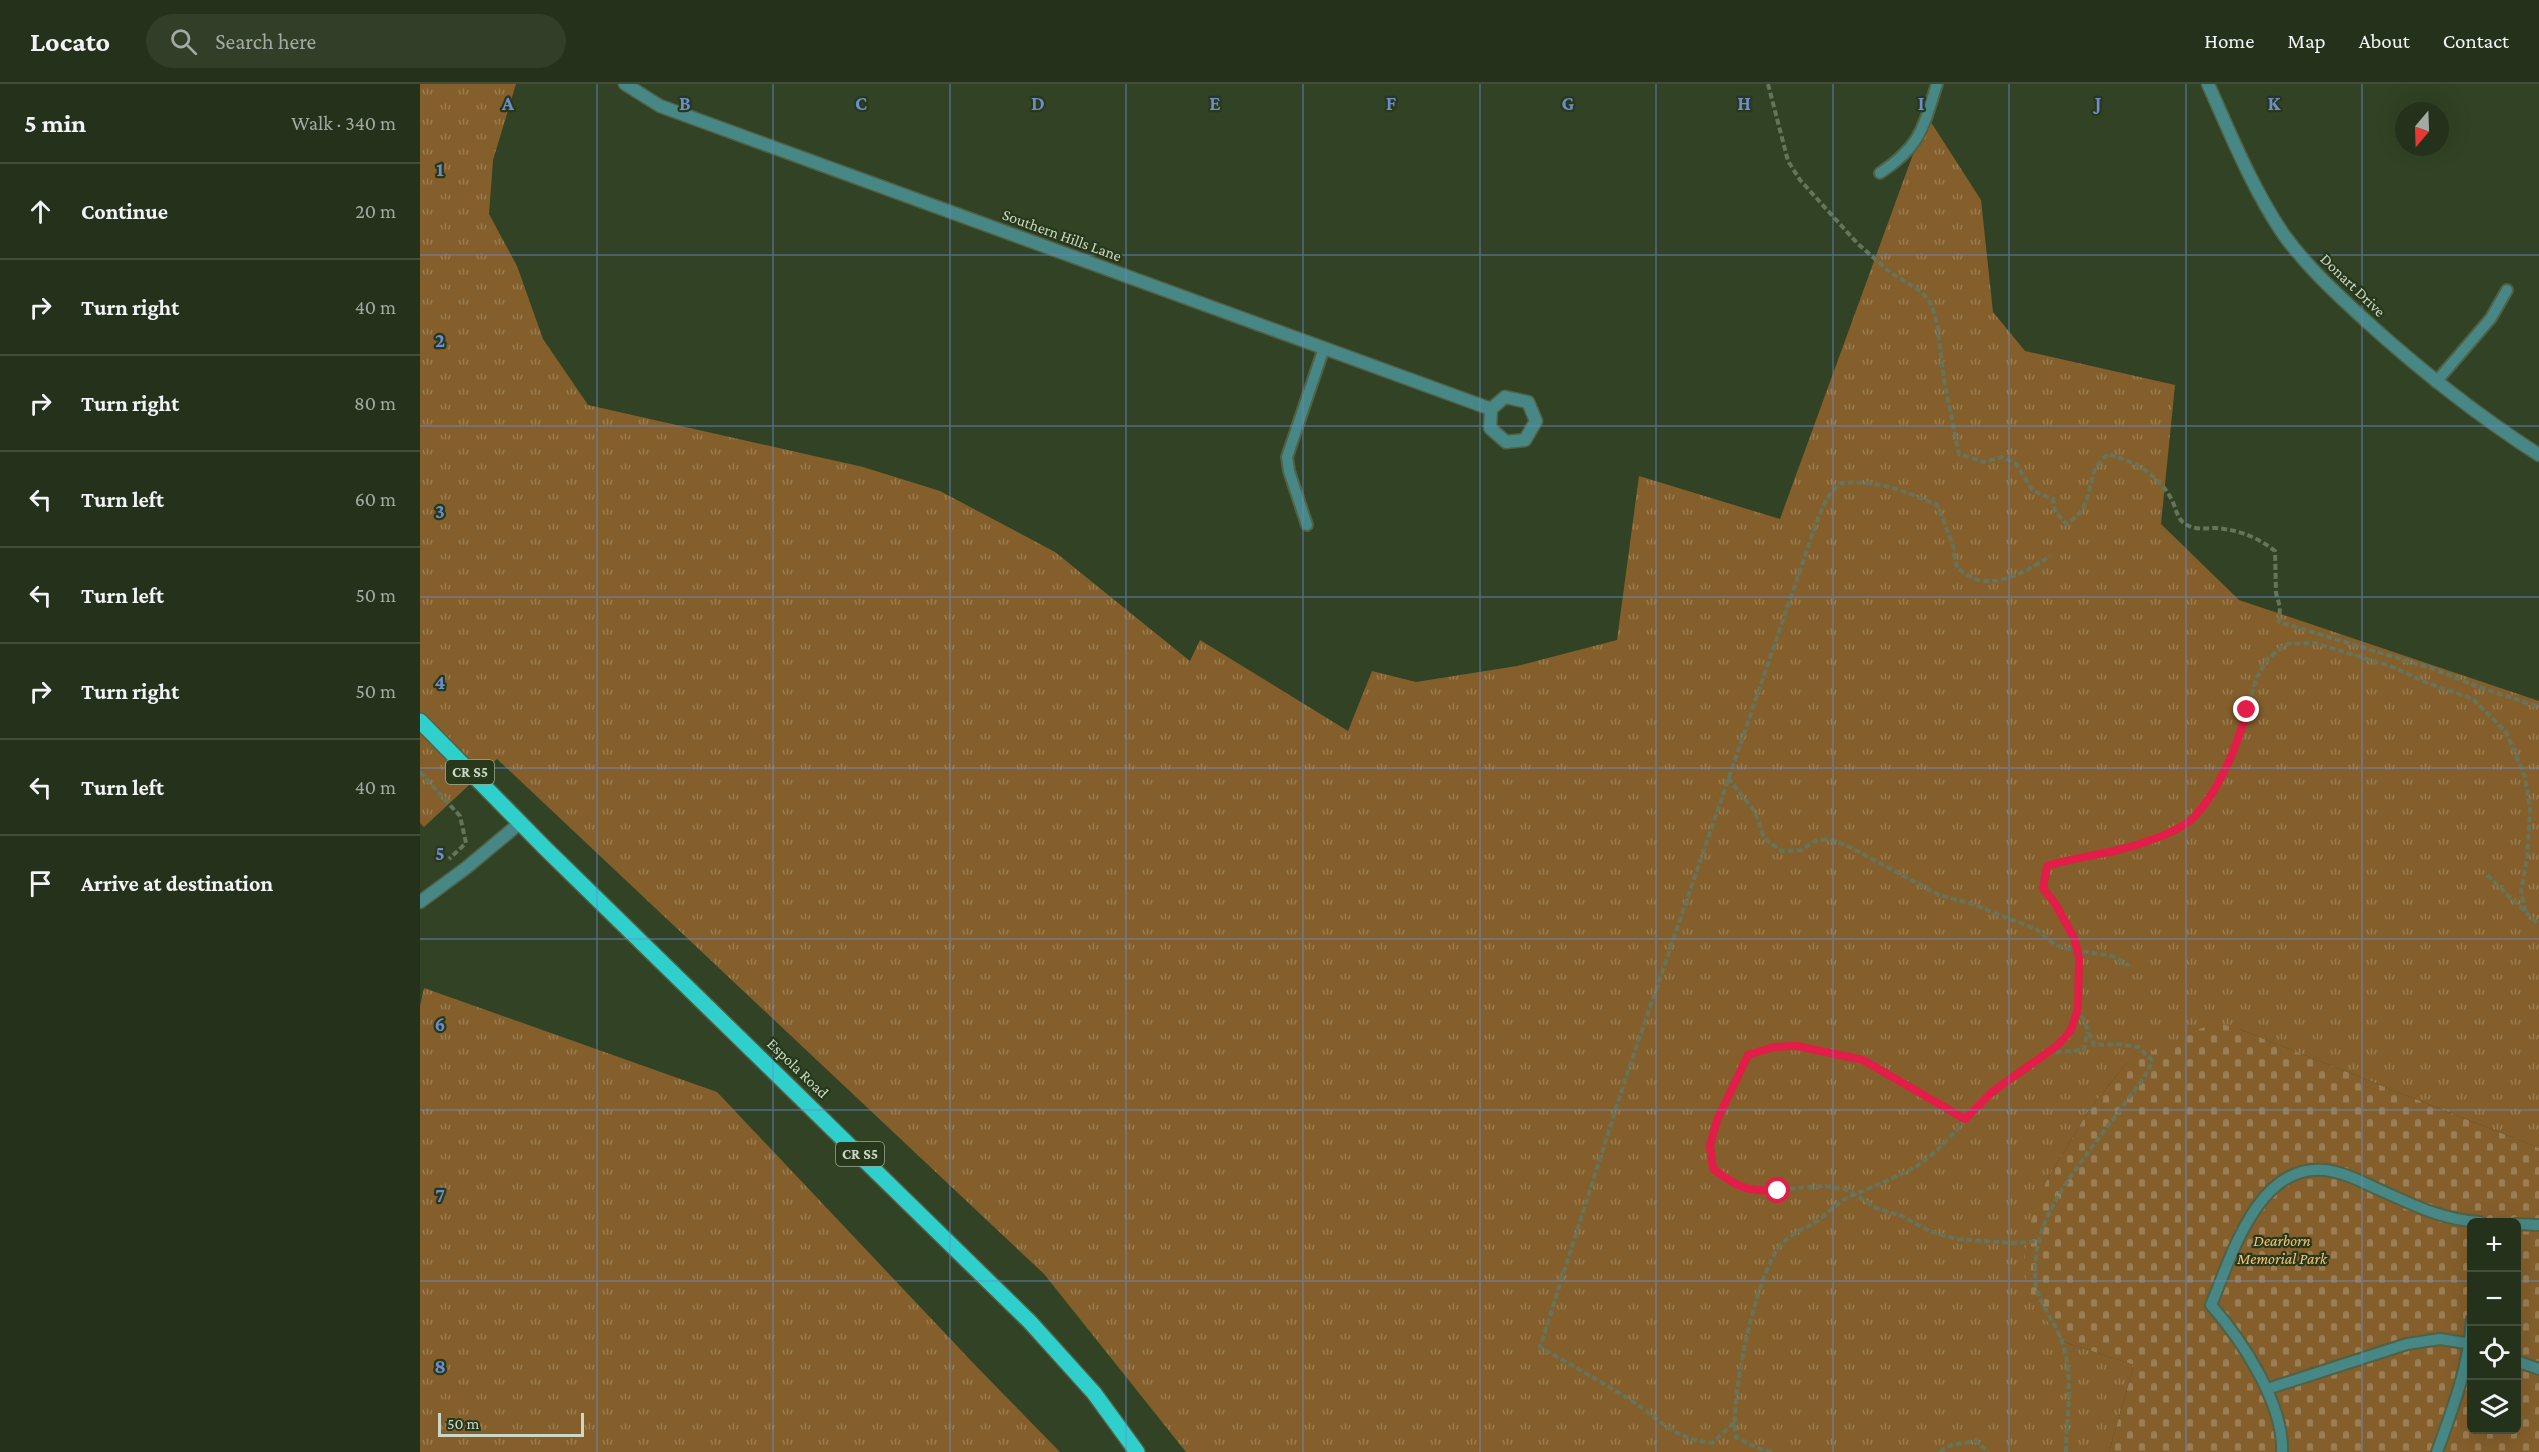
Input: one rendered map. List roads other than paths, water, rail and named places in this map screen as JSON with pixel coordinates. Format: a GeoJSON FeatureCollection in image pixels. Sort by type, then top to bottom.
{"type":"FeatureCollection","features":[{"type":"Feature","properties":{"kind":"main road","name":"Espola Road"},"geometry":{"type":"LineString","coordinates":[[420,721],[520,823],[1030,1322],[1094,1393],[1137,1452]]}},
{"type":"Feature","properties":{"kind":"street","name":"Southern Hills Lane"},"geometry":{"type":"LineString","coordinates":[[625,84],[660,106],[1491,410]]}},
{"type":"Feature","properties":{"kind":"street","name":"Donart Drive"},"geometry":{"type":"LineString","coordinates":[[2208,84],[2248,174],[2286,236],[2309,266],[2417,368],[2539,455]]}},
{"type":"Feature","properties":{"kind":"street"},"geometry":{"type":"LineString","coordinates":[[420,902],[466,868],[520,823]]}},
{"type":"Feature","properties":{"kind":"lane"},"geometry":{"type":"LineString","coordinates":[[1880,173],[1895,163],[1918,140],[1937,84]]}},
{"type":"Feature","properties":{"kind":"lane"},"geometry":{"type":"LineString","coordinates":[[2436,382],[2491,318],[2507,290]]}},
{"type":"Feature","properties":{"kind":"lane"},"geometry":{"type":"LineString","coordinates":[[1307,525],[1288,471],[1287,457],[1324,348]]}},
{"type":"Feature","properties":{"kind":"lane"},"geometry":{"type":"LineString","coordinates":[[2282,1452],[2283,1437],[2267,1389],[2229,1326],[2211,1305],[2248,1217],[2268,1194],[2292,1175],[2323,1170],[2352,1177],[2426,1211],[2467,1221]]}},
{"type":"Feature","properties":{"kind":"lane"},"geometry":{"type":"LineString","coordinates":[[2521,1224],[2539,1225]]}},
{"type":"Feature","properties":{"kind":"lane"},"geometry":{"type":"LineString","coordinates":[[2267,1389],[2407,1344],[2440,1339],[2467,1343]]}},
{"type":"Feature","properties":{"kind":"lane"},"geometry":{"type":"LineString","coordinates":[[2437,1452],[2467,1360]]}},
{"type":"Feature","properties":{"kind":"lane"},"geometry":{"type":"LineString","coordinates":[[2521,1362],[2539,1369]]}},
{"type":"Feature","properties":{"kind":"park label","name":"Dearborn Memorial Park"},"geometry":{"type":"Point","coordinates":[2282,1249]}}]}
